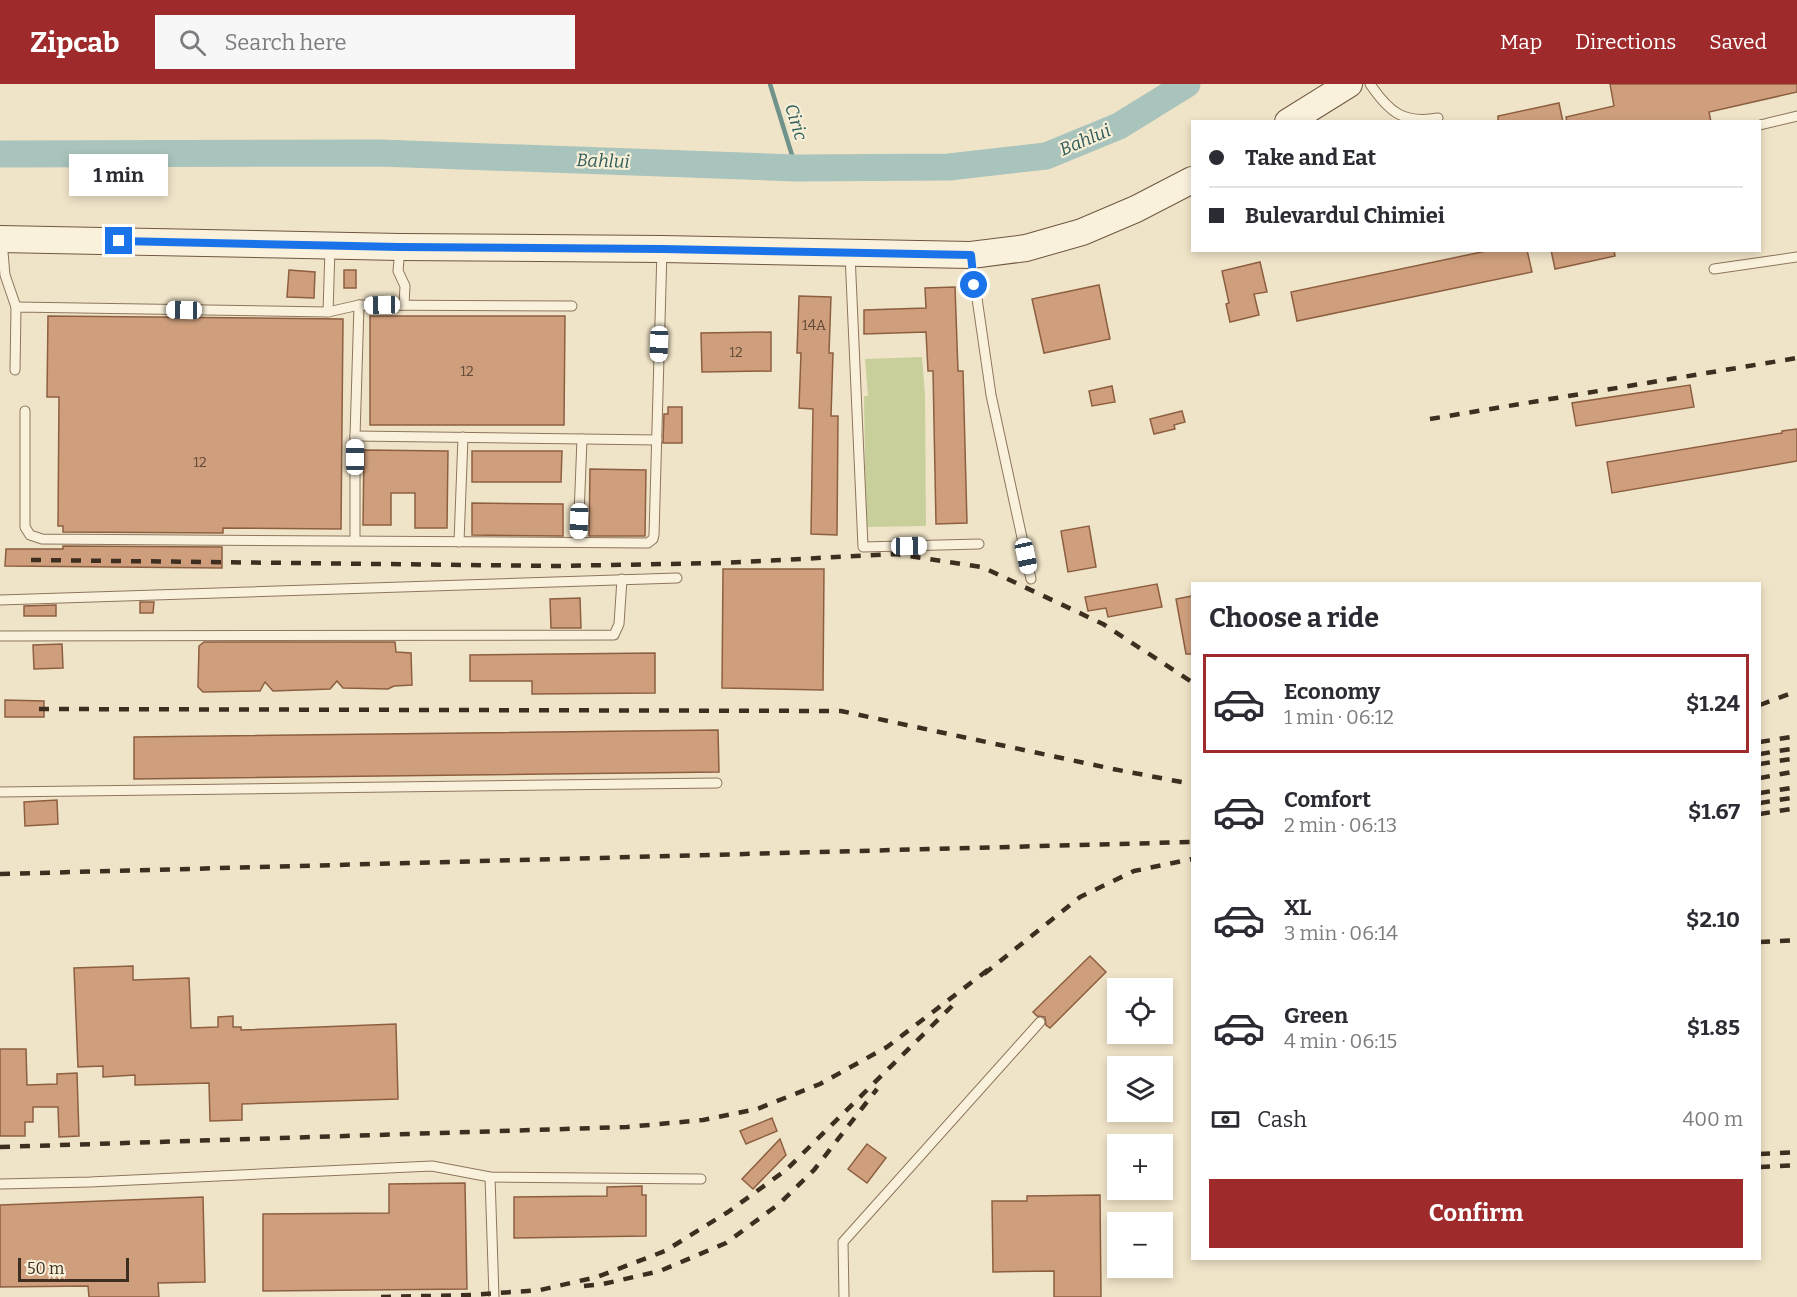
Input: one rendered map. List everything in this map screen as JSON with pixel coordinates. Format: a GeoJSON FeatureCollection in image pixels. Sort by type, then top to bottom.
{"type":"FeatureCollection","features":[{"type":"Feature","properties":{"kind":"street"},"geometry":{"type":"LineString","coordinates":[[1291,120],[1349,84]]}},
{"type":"Feature","properties":{"kind":"street"},"geometry":{"type":"LineString","coordinates":[[1,239],[971,255],[1026,248],[1082,232],[1136,209],[1191,181]]}},
{"type":"Feature","properties":{"kind":"lane"},"geometry":{"type":"LineString","coordinates":[[1370,84],[1396,115],[1418,119],[1438,118]]}},
{"type":"Feature","properties":{"kind":"lane"},"geometry":{"type":"LineString","coordinates":[[1761,125],[1797,116]]}},
{"type":"Feature","properties":{"kind":"lane"},"geometry":{"type":"LineString","coordinates":[[1,239],[5,275],[16,307],[15,370]]}},
{"type":"Feature","properties":{"kind":"lane"},"geometry":{"type":"LineString","coordinates":[[328,312],[330,245]]}},
{"type":"Feature","properties":{"kind":"lane"},"geometry":{"type":"LineString","coordinates":[[400,247],[398,271],[405,285],[404,305]]}},
{"type":"Feature","properties":{"kind":"lane"},"geometry":{"type":"LineString","coordinates":[[25,411],[25,527],[30,535],[42,539],[648,543],[652,539],[657,440],[662,249]]}},
{"type":"Feature","properties":{"kind":"lane"},"geometry":{"type":"LineString","coordinates":[[850,252],[863,547],[979,544]]}},
{"type":"Feature","properties":{"kind":"lane"},"geometry":{"type":"LineString","coordinates":[[971,255],[991,395],[1031,579]]}},
{"type":"Feature","properties":{"kind":"lane"},"geometry":{"type":"LineString","coordinates":[[1714,269],[1797,257]]}},
{"type":"Feature","properties":{"kind":"lane"},"geometry":{"type":"LineString","coordinates":[[16,307],[328,312],[359,305],[573,306]]}},
{"type":"Feature","properties":{"kind":"lane"},"geometry":{"type":"LineString","coordinates":[[355,540],[359,305]]}},
{"type":"Feature","properties":{"kind":"lane"},"geometry":{"type":"LineString","coordinates":[[355,436],[657,440]]}},
{"type":"Feature","properties":{"kind":"lane"},"geometry":{"type":"LineString","coordinates":[[459,542],[463,437]]}},
{"type":"Feature","properties":{"kind":"lane"},"geometry":{"type":"LineString","coordinates":[[578,541],[582,439]]}},
{"type":"Feature","properties":{"kind":"lane"},"geometry":{"type":"LineString","coordinates":[[0,600],[677,578]]}},
{"type":"Feature","properties":{"kind":"lane"},"geometry":{"type":"LineString","coordinates":[[0,636],[614,634],[619,624],[622,579]]}},
{"type":"Feature","properties":{"kind":"lane"},"geometry":{"type":"LineString","coordinates":[[0,792],[717,783]]}},
{"type":"Feature","properties":{"kind":"lane"},"geometry":{"type":"LineString","coordinates":[[844,1297],[843,1242],[1040,1022]]}},
{"type":"Feature","properties":{"kind":"lane"},"geometry":{"type":"LineString","coordinates":[[0,1184],[432,1166],[490,1177],[701,1179]]}},
{"type":"Feature","properties":{"kind":"lane"},"geometry":{"type":"LineString","coordinates":[[490,1177],[494,1297]]}},
{"type":"Feature","properties":{"kind":"green space"},"geometry":{"type":"Polygon","coordinates":[[[922,357],[925,395],[926,526],[866,527],[864,396],[868,396],[865,359],[922,357]]]}},
{"type":"Feature","properties":{"kind":"building"},"geometry":{"type":"Polygon","coordinates":[[[1610,84],[1797,84],[1797,92],[1709,112],[1711,120],[1567,120],[1566,117],[1614,106],[1610,84]]]}},
{"type":"Feature","properties":{"kind":"building"},"geometry":{"type":"Polygon","coordinates":[[[1559,103],[1563,120],[1498,120],[1498,116],[1559,103]]]}},
{"type":"Feature","properties":{"kind":"building"},"geometry":{"type":"Polygon","coordinates":[[[1481,252],[1527,252],[1532,272],[1297,321],[1291,292],[1481,252]]]}},
{"type":"Feature","properties":{"kind":"building"},"geometry":{"type":"Polygon","coordinates":[[[1551,252],[1614,252],[1615,256],[1555,269],[1551,252]]]}},
{"type":"Feature","properties":{"kind":"building"},"geometry":{"type":"Polygon","coordinates":[[[1260,262],[1267,292],[1254,294],[1259,315],[1230,322],[1226,304],[1229,303],[1222,271],[1260,262]]]}},
{"type":"Feature","properties":{"kind":"building"},"geometry":{"type":"Polygon","coordinates":[[[289,270],[315,272],[314,298],[287,297],[289,270]]]}},
{"type":"Feature","properties":{"kind":"building"},"geometry":{"type":"Polygon","coordinates":[[[344,270],[356,270],[356,288],[344,288],[344,270]]]}},
{"type":"Feature","properties":{"kind":"building"},"geometry":{"type":"Polygon","coordinates":[[[1099,285],[1110,339],[1044,353],[1032,299],[1099,285]]]}},
{"type":"Feature","properties":{"kind":"building"},"geometry":{"type":"Polygon","coordinates":[[[955,287],[958,371],[963,371],[967,523],[936,524],[933,371],[928,371],[926,332],[864,334],[864,310],[926,308],[925,288],[955,287]]]}},
{"type":"Feature","properties":{"kind":"building"},"geometry":{"type":"Polygon","coordinates":[[[799,296],[831,297],[829,353],[833,353],[831,416],[838,416],[837,535],[811,534],[813,409],[799,408],[801,353],[797,353],[799,296]]]}},
{"type":"Feature","properties":{"kind":"building"},"geometry":{"type":"Polygon","coordinates":[[[48,316],[343,319],[341,529],[223,528],[223,533],[63,532],[63,526],[58,526],[59,397],[47,397],[48,316]]]}},
{"type":"Feature","properties":{"kind":"building"},"geometry":{"type":"Polygon","coordinates":[[[370,316],[565,316],[564,425],[370,425],[370,316]]]}},
{"type":"Feature","properties":{"kind":"building"},"geometry":{"type":"Polygon","coordinates":[[[771,332],[771,371],[702,372],[701,333],[771,332]]]}},
{"type":"Feature","properties":{"kind":"building"},"geometry":{"type":"Polygon","coordinates":[[[1690,385],[1694,407],[1576,426],[1572,403],[1690,385]]]}},
{"type":"Feature","properties":{"kind":"building"},"geometry":{"type":"Polygon","coordinates":[[[1112,386],[1115,402],[1092,406],[1089,391],[1112,386]]]}},
{"type":"Feature","properties":{"kind":"building"},"geometry":{"type":"Polygon","coordinates":[[[668,407],[682,407],[682,443],[663,443],[664,414],[668,414],[668,407]]]}},
{"type":"Feature","properties":{"kind":"building"},"geometry":{"type":"Polygon","coordinates":[[[1182,411],[1185,422],[1174,425],[1175,429],[1154,434],[1150,419],[1182,411]]]}},
{"type":"Feature","properties":{"kind":"building"},"geometry":{"type":"Polygon","coordinates":[[[1797,429],[1797,461],[1612,493],[1607,462],[1797,429]]]}},
{"type":"Feature","properties":{"kind":"building"},"geometry":{"type":"Polygon","coordinates":[[[364,450],[448,451],[447,528],[415,528],[415,493],[391,493],[391,525],[363,525],[364,450]]]}},
{"type":"Feature","properties":{"kind":"building"},"geometry":{"type":"Polygon","coordinates":[[[472,451],[562,451],[561,482],[472,482],[472,451]]]}},
{"type":"Feature","properties":{"kind":"building"},"geometry":{"type":"Polygon","coordinates":[[[590,469],[646,470],[645,536],[589,536],[590,469]]]}},
{"type":"Feature","properties":{"kind":"building"},"geometry":{"type":"Polygon","coordinates":[[[472,503],[563,504],[563,536],[472,535],[472,503]]]}},
{"type":"Feature","properties":{"kind":"building"},"geometry":{"type":"Polygon","coordinates":[[[1089,526],[1096,567],[1068,572],[1061,531],[1089,526]]]}},
{"type":"Feature","properties":{"kind":"building"},"geometry":{"type":"Polygon","coordinates":[[[63,546],[222,547],[222,568],[5,566],[6,549],[63,549],[63,546]]]}},
{"type":"Feature","properties":{"kind":"building"},"geometry":{"type":"Polygon","coordinates":[[[723,569],[824,569],[823,690],[722,688],[723,569]]]}},
{"type":"Feature","properties":{"kind":"building"},"geometry":{"type":"Polygon","coordinates":[[[1157,584],[1162,607],[1108,617],[1106,608],[1088,611],[1085,597],[1157,584]]]}},
{"type":"Feature","properties":{"kind":"building"},"geometry":{"type":"Polygon","coordinates":[[[1191,596],[1191,654],[1186,654],[1176,599],[1191,596]]]}},
{"type":"Feature","properties":{"kind":"building"},"geometry":{"type":"Polygon","coordinates":[[[580,598],[581,628],[551,628],[550,599],[580,598]]]}},
{"type":"Feature","properties":{"kind":"building"},"geometry":{"type":"Polygon","coordinates":[[[140,602],[154,602],[153,613],[140,613],[140,602]]]}},
{"type":"Feature","properties":{"kind":"building"},"geometry":{"type":"Polygon","coordinates":[[[56,605],[56,616],[24,616],[24,606],[56,605]]]}},
{"type":"Feature","properties":{"kind":"building"},"geometry":{"type":"Polygon","coordinates":[[[204,642],[395,642],[396,652],[411,653],[412,685],[394,686],[388,689],[343,688],[337,681],[330,689],[273,691],[265,682],[260,691],[203,692],[198,687],[199,646],[204,642]]]}},
{"type":"Feature","properties":{"kind":"building"},"geometry":{"type":"Polygon","coordinates":[[[62,644],[63,668],[34,669],[33,645],[62,644]]]}},
{"type":"Feature","properties":{"kind":"building"},"geometry":{"type":"Polygon","coordinates":[[[655,653],[655,693],[532,694],[532,681],[470,681],[470,655],[655,653]]]}},
{"type":"Feature","properties":{"kind":"building"},"geometry":{"type":"Polygon","coordinates":[[[5,700],[44,701],[44,717],[5,717],[5,700]]]}},
{"type":"Feature","properties":{"kind":"building"},"geometry":{"type":"Polygon","coordinates":[[[718,730],[719,772],[134,779],[134,737],[718,730]]]}},
{"type":"Feature","properties":{"kind":"building"},"geometry":{"type":"Polygon","coordinates":[[[57,800],[58,824],[25,826],[24,802],[57,800]]]}},
{"type":"Feature","properties":{"kind":"building"},"geometry":{"type":"Polygon","coordinates":[[[1090,956],[1106,972],[1050,1028],[1046,1025],[1045,1017],[1037,1016],[1033,1012],[1090,956]]]}},
{"type":"Feature","properties":{"kind":"building"},"geometry":{"type":"Polygon","coordinates":[[[133,966],[133,980],[189,978],[191,1028],[218,1027],[218,1017],[233,1016],[233,1027],[241,1027],[241,1030],[396,1024],[398,1099],[242,1104],[242,1120],[210,1121],[209,1083],[135,1085],[135,1075],[103,1077],[103,1066],[78,1067],[74,968],[133,966]]]}},
{"type":"Feature","properties":{"kind":"building"},"geometry":{"type":"Polygon","coordinates":[[[0,1049],[26,1049],[27,1085],[57,1084],[57,1074],[77,1073],[79,1136],[59,1137],[58,1107],[33,1107],[33,1122],[25,1122],[25,1136],[0,1136],[0,1049]]]}},
{"type":"Feature","properties":{"kind":"building"},"geometry":{"type":"Polygon","coordinates":[[[772,1118],[777,1131],[746,1144],[740,1131],[772,1118]]]}},
{"type":"Feature","properties":{"kind":"building"},"geometry":{"type":"Polygon","coordinates":[[[780,1139],[786,1155],[753,1189],[742,1179],[780,1139]]]}},
{"type":"Feature","properties":{"kind":"building"},"geometry":{"type":"Polygon","coordinates":[[[867,1144],[886,1158],[867,1183],[848,1169],[867,1144]]]}},
{"type":"Feature","properties":{"kind":"building"},"geometry":{"type":"Polygon","coordinates":[[[465,1183],[467,1289],[263,1291],[263,1214],[389,1213],[389,1184],[465,1183]]]}},
{"type":"Feature","properties":{"kind":"building"},"geometry":{"type":"Polygon","coordinates":[[[642,1186],[642,1195],[646,1195],[646,1236],[514,1238],[514,1197],[607,1196],[607,1187],[642,1186]]]}},
{"type":"Feature","properties":{"kind":"building"},"geometry":{"type":"Polygon","coordinates":[[[1100,1195],[1101,1297],[1054,1297],[1054,1271],[993,1272],[992,1201],[1027,1201],[1027,1196],[1100,1195]]]}},
{"type":"Feature","properties":{"kind":"building"},"geometry":{"type":"Polygon","coordinates":[[[203,1197],[205,1282],[158,1283],[159,1297],[89,1297],[88,1286],[0,1287],[0,1205],[203,1197]]]}},
{"type":"Feature","properties":{"kind":"waterway","name":"Ciric"},"geometry":{"type":"LineString","coordinates":[[770,84],[796,168]]}},
{"type":"Feature","properties":{"kind":"waterway","name":"Bahlui"},"geometry":{"type":"LineString","coordinates":[[0,154],[380,153],[796,168],[949,167],[1046,156],[1119,126],[1187,84]]}},
{"type":"Feature","properties":{"kind":"railway"},"geometry":{"type":"LineString","coordinates":[[1430,419],[1797,358]]}},
{"type":"Feature","properties":{"kind":"railway"},"geometry":{"type":"LineString","coordinates":[[31,560],[556,566],[721,563],[896,554],[982,567],[1103,624],[1191,681]]}},
{"type":"Feature","properties":{"kind":"railway"},"geometry":{"type":"LineString","coordinates":[[1761,705],[1797,691]]}},
{"type":"Feature","properties":{"kind":"railway"},"geometry":{"type":"LineString","coordinates":[[39,709],[841,711],[1191,784]]}},
{"type":"Feature","properties":{"kind":"railway"},"geometry":{"type":"LineString","coordinates":[[1761,742],[1797,736]]}},
{"type":"Feature","properties":{"kind":"railway"},"geometry":{"type":"LineString","coordinates":[[1761,754],[1797,748]]}},
{"type":"Feature","properties":{"kind":"railway"},"geometry":{"type":"LineString","coordinates":[[1761,764],[1797,758]]}},
{"type":"Feature","properties":{"kind":"railway"},"geometry":{"type":"LineString","coordinates":[[1761,778],[1797,771]]}},
{"type":"Feature","properties":{"kind":"railway"},"geometry":{"type":"LineString","coordinates":[[1761,793],[1797,787]]}},
{"type":"Feature","properties":{"kind":"railway"},"geometry":{"type":"LineString","coordinates":[[1761,803],[1797,797]]}},
{"type":"Feature","properties":{"kind":"railway"},"geometry":{"type":"LineString","coordinates":[[1761,814],[1797,808]]}},
{"type":"Feature","properties":{"kind":"railway"},"geometry":{"type":"LineString","coordinates":[[0,874],[1191,842]]}},
{"type":"Feature","properties":{"kind":"railway"},"geometry":{"type":"LineString","coordinates":[[984,974],[1080,897],[1134,871],[1191,859]]}},
{"type":"Feature","properties":{"kind":"railway"},"geometry":{"type":"LineString","coordinates":[[1761,942],[1797,940]]}},
{"type":"Feature","properties":{"kind":"railway"},"geometry":{"type":"LineString","coordinates":[[0,1147],[627,1127],[703,1120],[757,1109],[820,1084],[887,1047],[989,969]]}},
{"type":"Feature","properties":{"kind":"railway"},"geometry":{"type":"LineString","coordinates":[[381,1297],[471,1295],[540,1290],[597,1277],[665,1251],[728,1212],[786,1170],[952,1006]]}},
{"type":"Feature","properties":{"kind":"railway"},"geometry":{"type":"LineString","coordinates":[[584,1286],[660,1271],[726,1243],[779,1204],[814,1170],[877,1089]]}},
{"type":"Feature","properties":{"kind":"railway"},"geometry":{"type":"LineString","coordinates":[[1761,1154],[1797,1152]]}},
{"type":"Feature","properties":{"kind":"railway"},"geometry":{"type":"LineString","coordinates":[[1761,1167],[1797,1165]]}},
{"type":"Feature","properties":{"kind":"route"},"geometry":{"type":"LineString","coordinates":[[119,241],[971,255],[974,285]]}}]}
